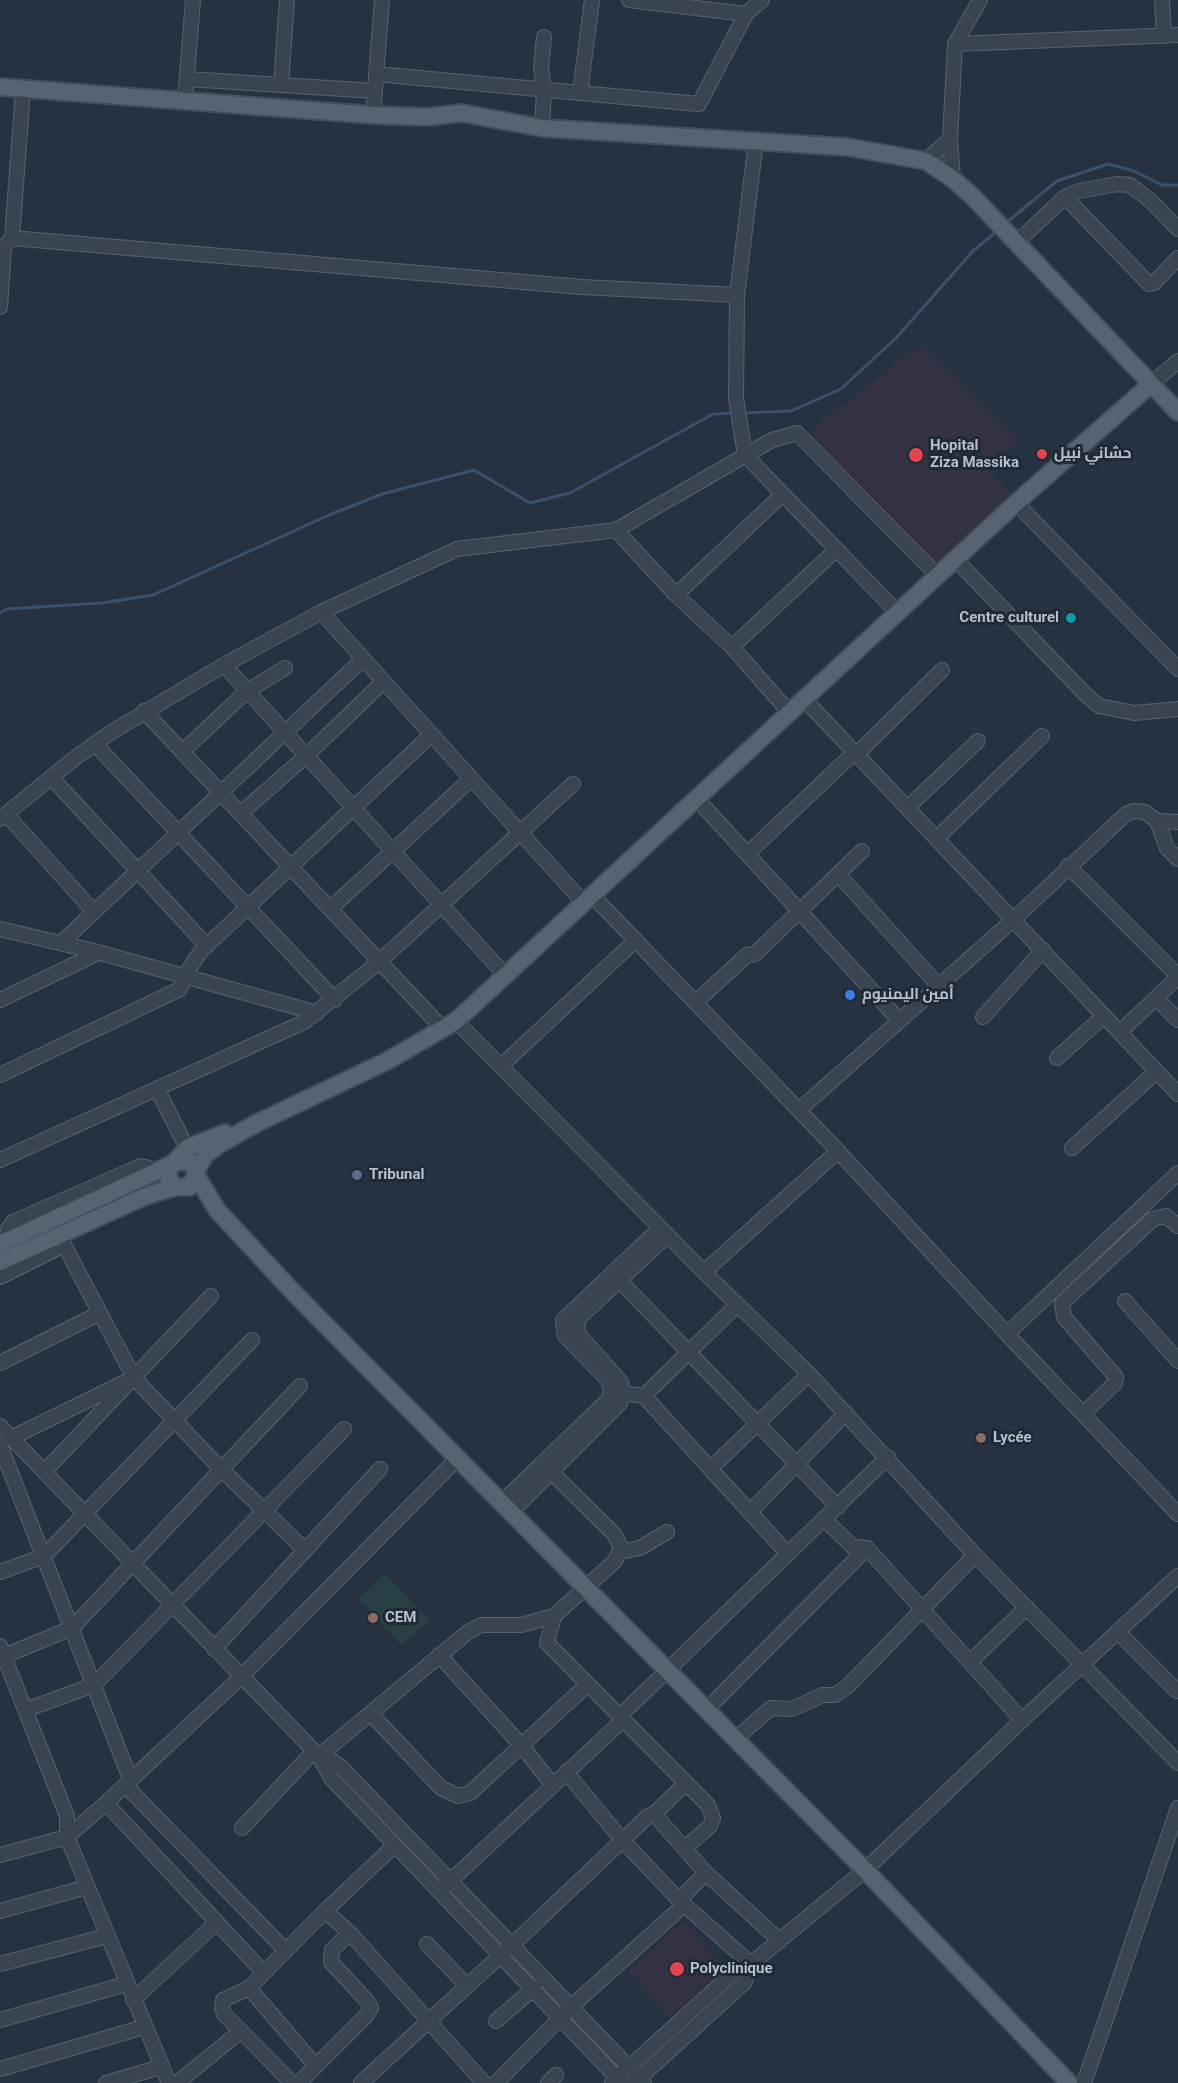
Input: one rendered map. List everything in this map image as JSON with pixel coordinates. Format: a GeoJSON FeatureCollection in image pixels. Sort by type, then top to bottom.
{"type":"FeatureCollection","features":[{"type":"Feature","properties":{"kind":"main road"},"geometry":{"type":"LineString","coordinates":[[0,87],[23,91],[57,90],[373,115],[427,117],[462,113],[542,128],[870,150],[926,161],[953,178],[991,215],[1178,412]]}},
{"type":"Feature","properties":{"kind":"main road"},"geometry":{"type":"LineString","coordinates":[[0,1262],[61,1240],[138,1200],[192,1184],[201,1160],[213,1148],[257,1123],[387,1061],[449,1025],[506,975],[789,712],[805,700],[1016,503],[1150,385]]}},
{"type":"Feature","properties":{"kind":"main road"},"geometry":{"type":"LineString","coordinates":[[5,1241],[156,1170],[213,1136],[257,1123]]}},
{"type":"Feature","properties":{"kind":"main road"},"geometry":{"type":"LineString","coordinates":[[178,1158],[188,1161],[216,1210],[294,1293],[587,1586],[734,1740],[866,1870],[1069,2083]]}},
{"type":"Feature","properties":{"kind":"main road"},"geometry":{"type":"LineString","coordinates":[[178,1158],[168,1175],[178,1187],[216,1210]]}},
{"type":"Feature","properties":{"kind":"street"},"geometry":{"type":"LineString","coordinates":[[185,100],[193,0]]}},
{"type":"Feature","properties":{"kind":"street"},"geometry":{"type":"LineString","coordinates":[[282,85],[286,0]]}},
{"type":"Feature","properties":{"kind":"street"},"geometry":{"type":"LineString","coordinates":[[373,115],[382,0]]}},
{"type":"Feature","properties":{"kind":"street"},"geometry":{"type":"LineString","coordinates":[[580,93],[592,0]]}},
{"type":"Feature","properties":{"kind":"street"},"geometry":{"type":"LineString","coordinates":[[630,0],[746,14]]}},
{"type":"Feature","properties":{"kind":"street"},"geometry":{"type":"LineString","coordinates":[[376,74],[699,104],[746,14],[762,0]]}},
{"type":"Feature","properties":{"kind":"street"},"geometry":{"type":"LineString","coordinates":[[953,178],[950,139],[955,44],[980,0]]}},
{"type":"Feature","properties":{"kind":"street"},"geometry":{"type":"LineString","coordinates":[[955,44],[1171,36],[1162,0]]}},
{"type":"Feature","properties":{"kind":"street"},"geometry":{"type":"LineString","coordinates":[[542,128],[544,90],[541,67],[544,37]]}},
{"type":"Feature","properties":{"kind":"street"},"geometry":{"type":"LineString","coordinates":[[187,79],[375,91]]}},
{"type":"Feature","properties":{"kind":"street"},"geometry":{"type":"LineString","coordinates":[[0,307],[4,247],[12,238],[23,91]]}},
{"type":"Feature","properties":{"kind":"street"},"geometry":{"type":"LineString","coordinates":[[926,161],[950,139]]}},
{"type":"Feature","properties":{"kind":"street"},"geometry":{"type":"LineString","coordinates":[[756,141],[736,295],[736,398],[745,455],[898,613]]}},
{"type":"Feature","properties":{"kind":"street"},"geometry":{"type":"LineString","coordinates":[[1011,237],[1065,197],[1078,191],[1117,184],[1130,186],[1151,201],[1178,229]]}},
{"type":"Feature","properties":{"kind":"street"},"geometry":{"type":"LineString","coordinates":[[1065,197],[1149,284],[1154,283],[1178,258]]}},
{"type":"Feature","properties":{"kind":"street"},"geometry":{"type":"LineString","coordinates":[[12,238],[582,286],[736,295]]}},
{"type":"Feature","properties":{"kind":"street"},"geometry":{"type":"LineString","coordinates":[[1150,385],[1178,361]]}},
{"type":"Feature","properties":{"kind":"street"},"geometry":{"type":"LineString","coordinates":[[94,912],[3,816],[95,744],[144,711],[321,612],[457,549],[616,531],[772,440],[797,433],[938,576]]}},
{"type":"Feature","properties":{"kind":"street"},"geometry":{"type":"LineString","coordinates":[[676,595],[783,495]]}},
{"type":"Feature","properties":{"kind":"street"},"geometry":{"type":"LineString","coordinates":[[1016,503],[1178,669]]}},
{"type":"Feature","properties":{"kind":"street"},"geometry":{"type":"LineString","coordinates":[[616,531],[676,595],[732,647],[789,712]]}},
{"type":"Feature","properties":{"kind":"street"},"geometry":{"type":"LineString","coordinates":[[732,647],[836,550]]}},
{"type":"Feature","properties":{"kind":"street"},"geometry":{"type":"LineString","coordinates":[[956,560],[1099,706],[1134,713],[1178,709]]}},
{"type":"Feature","properties":{"kind":"street"},"geometry":{"type":"LineString","coordinates":[[321,612],[520,832],[587,898],[636,940],[696,1002],[838,1150],[1007,1334],[1178,1514]]}},
{"type":"Feature","properties":{"kind":"street"},"geometry":{"type":"LineString","coordinates":[[62,942],[362,660]]}},
{"type":"Feature","properties":{"kind":"street"},"geometry":{"type":"LineString","coordinates":[[224,665],[506,975]]}},
{"type":"Feature","properties":{"kind":"street"},"geometry":{"type":"LineString","coordinates":[[183,751],[247,691],[285,668]]}},
{"type":"Feature","properties":{"kind":"street"},"geometry":{"type":"LineString","coordinates":[[747,854],[942,670]]}},
{"type":"Feature","properties":{"kind":"street"},"geometry":{"type":"LineString","coordinates":[[241,813],[306,756],[383,682]]}},
{"type":"Feature","properties":{"kind":"street"},"geometry":{"type":"LineString","coordinates":[[805,700],[1178,1094]]}},
{"type":"Feature","properties":{"kind":"street"},"geometry":{"type":"LineString","coordinates":[[144,711],[380,962],[449,1025],[501,1066],[664,1232],[809,1374],[888,1457],[975,1554],[1178,1763]]}},
{"type":"Feature","properties":{"kind":"street"},"geometry":{"type":"LineString","coordinates":[[0,1074],[180,989],[185,975],[207,946],[431,735]]}},
{"type":"Feature","properties":{"kind":"street"},"geometry":{"type":"LineString","coordinates":[[937,838],[1042,736]]}},
{"type":"Feature","properties":{"kind":"street"},"geometry":{"type":"LineString","coordinates":[[908,807],[978,741]]}},
{"type":"Feature","properties":{"kind":"street"},"geometry":{"type":"LineString","coordinates":[[95,744],[334,1000]]}},
{"type":"Feature","properties":{"kind":"street"},"geometry":{"type":"LineString","coordinates":[[51,777],[136,872],[207,946]]}},
{"type":"Feature","properties":{"kind":"street"},"geometry":{"type":"LineString","coordinates":[[330,909],[471,779]]}},
{"type":"Feature","properties":{"kind":"street"},"geometry":{"type":"LineString","coordinates":[[0,1160],[304,1023],[380,962],[573,784]]}},
{"type":"Feature","properties":{"kind":"street"},"geometry":{"type":"LineString","coordinates":[[696,798],[899,1020]]}},
{"type":"Feature","properties":{"kind":"street"},"geometry":{"type":"LineString","coordinates":[[799,1110],[1013,920],[1126,814],[1134,811],[1145,812],[1157,821],[1167,848],[1178,859]]}},
{"type":"Feature","properties":{"kind":"street"},"geometry":{"type":"LineString","coordinates":[[1157,821],[1178,822]]}},
{"type":"Feature","properties":{"kind":"street"},"geometry":{"type":"LineString","coordinates":[[696,1002],[747,955],[755,954],[862,851]]}},
{"type":"Feature","properties":{"kind":"street"},"geometry":{"type":"LineString","coordinates":[[1068,866],[1178,976],[1120,1032]]}},
{"type":"Feature","properties":{"kind":"street"},"geometry":{"type":"LineString","coordinates":[[838,874],[938,985]]}},
{"type":"Feature","properties":{"kind":"street"},"geometry":{"type":"LineString","coordinates":[[0,929],[62,942],[317,1013]]}},
{"type":"Feature","properties":{"kind":"street"},"geometry":{"type":"LineString","coordinates":[[501,1066],[636,940]]}},
{"type":"Feature","properties":{"kind":"street"},"geometry":{"type":"LineString","coordinates":[[983,1017],[1043,950]]}},
{"type":"Feature","properties":{"kind":"street"},"geometry":{"type":"LineString","coordinates":[[0,1000],[98,953]]}},
{"type":"Feature","properties":{"kind":"street"},"geometry":{"type":"LineString","coordinates":[[1156,998],[1178,1020]]}},
{"type":"Feature","properties":{"kind":"street"},"geometry":{"type":"LineString","coordinates":[[1058,1059],[1104,1016]]}},
{"type":"Feature","properties":{"kind":"street"},"geometry":{"type":"LineString","coordinates":[[1072,1148],[1156,1072]]}},
{"type":"Feature","properties":{"kind":"street"},"geometry":{"type":"LineString","coordinates":[[157,1089],[178,1158]]}},
{"type":"Feature","properties":{"kind":"street"},"geometry":{"type":"LineString","coordinates":[[704,1272],[838,1150]]}},
{"type":"Feature","properties":{"kind":"street"},"geometry":{"type":"LineString","coordinates":[[1007,1334],[1178,1173]]}},
{"type":"Feature","properties":{"kind":"street"},"geometry":{"type":"LineString","coordinates":[[1083,1414],[1115,1383],[1116,1377],[1064,1317],[1062,1303],[1157,1216],[1166,1216],[1178,1226]]}},
{"type":"Feature","properties":{"kind":"street"},"geometry":{"type":"LineString","coordinates":[[507,1507],[547,1468],[618,1406],[619,1378],[579,1335],[576,1325],[579,1316],[619,1280],[664,1232]]}},
{"type":"Feature","properties":{"kind":"street"},"geometry":{"type":"LineString","coordinates":[[664,1232],[563,1320],[565,1336],[617,1392],[644,1396],[788,1554]]}},
{"type":"Feature","properties":{"kind":"street"},"geometry":{"type":"LineString","coordinates":[[0,1277],[61,1240],[134,1378],[222,1470],[305,1550]]}},
{"type":"Feature","properties":{"kind":"street"},"geometry":{"type":"LineString","coordinates":[[619,1280],[838,1507]]}},
{"type":"Feature","properties":{"kind":"street"},"geometry":{"type":"LineString","coordinates":[[44,1472],[212,1296]]}},
{"type":"Feature","properties":{"kind":"street"},"geometry":{"type":"LineString","coordinates":[[1125,1301],[1178,1361]]}},
{"type":"Feature","properties":{"kind":"street"},"geometry":{"type":"LineString","coordinates":[[644,1396],[738,1305]]}},
{"type":"Feature","properties":{"kind":"street"},"geometry":{"type":"LineString","coordinates":[[0,1363],[100,1313]]}},
{"type":"Feature","properties":{"kind":"street"},"geometry":{"type":"LineString","coordinates":[[0,1572],[44,1556],[252,1340]]}},
{"type":"Feature","properties":{"kind":"street"},"geometry":{"type":"LineString","coordinates":[[710,1469],[809,1374]]}},
{"type":"Feature","properties":{"kind":"street"},"geometry":{"type":"LineString","coordinates":[[6,1441],[134,1378]]}},
{"type":"Feature","properties":{"kind":"street"},"geometry":{"type":"LineString","coordinates":[[169,2083],[106,1936],[67,1837],[67,1816],[2,1651],[72,1628],[300,1386]]}},
{"type":"Feature","properties":{"kind":"street"},"geometry":{"type":"LineString","coordinates":[[750,1512],[846,1413]]}},
{"type":"Feature","properties":{"kind":"street"},"geometry":{"type":"LineString","coordinates":[[0,1426],[44,1556],[129,1783],[286,1951]]}},
{"type":"Feature","properties":{"kind":"street"},"geometry":{"type":"LineString","coordinates":[[25,1710],[94,1685],[344,1429]]}},
{"type":"Feature","properties":{"kind":"street"},"geometry":{"type":"LineString","coordinates":[[6,1441],[44,1472],[318,1756],[327,1774],[561,2016],[617,2081],[629,2067],[735,1971],[750,1965],[866,1870],[1082,1663],[1178,1576]]}},
{"type":"Feature","properties":{"kind":"street"},"geometry":{"type":"LineString","coordinates":[[439,1892],[622,1718],[668,1670],[888,1457]]}},
{"type":"Feature","properties":{"kind":"street"},"geometry":{"type":"LineString","coordinates":[[0,1855],[67,1837],[129,1783],[241,1677],[458,1458]]}},
{"type":"Feature","properties":{"kind":"street"},"geometry":{"type":"LineString","coordinates":[[242,1828],[318,1756],[468,1632],[481,1625],[521,1625],[554,1616],[615,1561],[620,1552],[618,1538],[547,1468]]}},
{"type":"Feature","properties":{"kind":"street"},"geometry":{"type":"LineString","coordinates":[[214,1649],[380,1469]]}},
{"type":"Feature","properties":{"kind":"street"},"geometry":{"type":"LineString","coordinates":[[824,1519],[853,1547],[867,1548],[1022,1720]]}},
{"type":"Feature","properties":{"kind":"street"},"geometry":{"type":"LineString","coordinates":[[620,1552],[650,1544],[667,1532]]}},
{"type":"Feature","properties":{"kind":"street"},"geometry":{"type":"LineString","coordinates":[[706,1710],[867,1548]]}},
{"type":"Feature","properties":{"kind":"street"},"geometry":{"type":"LineString","coordinates":[[734,1740],[771,1708],[792,1709],[823,1695],[835,1695],[848,1686],[975,1554]]}},
{"type":"Feature","properties":{"kind":"street"},"geometry":{"type":"LineString","coordinates":[[970,1662],[1027,1607]]}},
{"type":"Feature","properties":{"kind":"street"},"geometry":{"type":"LineString","coordinates":[[547,1643],[554,1616]]}},
{"type":"Feature","properties":{"kind":"street"},"geometry":{"type":"LineString","coordinates":[[521,1625],[547,1643],[708,1805],[713,1818],[710,1826],[685,1848]]}},
{"type":"Feature","properties":{"kind":"street"},"geometry":{"type":"LineString","coordinates":[[1118,1632],[1177,1691]]}},
{"type":"Feature","properties":{"kind":"street"},"geometry":{"type":"LineString","coordinates":[[439,1655],[522,1746],[552,1784]]}},
{"type":"Feature","properties":{"kind":"street"},"geometry":{"type":"LineString","coordinates":[[371,1714],[441,1788],[452,1795],[470,1793],[588,1684]]}},
{"type":"Feature","properties":{"kind":"street"},"geometry":{"type":"LineString","coordinates":[[318,1756],[341,1767],[572,2006],[629,2067],[639,2081],[745,1982],[750,1965]]}},
{"type":"Feature","properties":{"kind":"street"},"geometry":{"type":"LineString","coordinates":[[566,1772],[623,1841],[682,1903],[750,1965]]}},
{"type":"Feature","properties":{"kind":"street"},"geometry":{"type":"LineString","coordinates":[[361,2083],[686,1783]]}},
{"type":"Feature","properties":{"kind":"street"},"geometry":{"type":"LineString","coordinates":[[106,1803],[264,1973]]}},
{"type":"Feature","properties":{"kind":"street"},"geometry":{"type":"LineString","coordinates":[[1084,2083],[1178,1808]]}},
{"type":"Feature","properties":{"kind":"street"},"geometry":{"type":"LineString","coordinates":[[654,1814],[706,1873],[780,1941]]}},
{"type":"Feature","properties":{"kind":"street"},"geometry":{"type":"LineString","coordinates":[[292,2083],[241,2031],[222,2008],[224,2000],[249,1988],[325,1911],[395,1845]]}},
{"type":"Feature","properties":{"kind":"street"},"geometry":{"type":"LineString","coordinates":[[496,2083],[561,2016],[682,1903],[706,1873]]}},
{"type":"Feature","properties":{"kind":"street"},"geometry":{"type":"LineString","coordinates":[[0,1911],[87,1887]]}},
{"type":"Feature","properties":{"kind":"street"},"geometry":{"type":"LineString","coordinates":[[325,1911],[350,1933],[484,2083]]}},
{"type":"Feature","properties":{"kind":"street"},"geometry":{"type":"LineString","coordinates":[[133,2000],[217,1922]]}},
{"type":"Feature","properties":{"kind":"street"},"geometry":{"type":"LineString","coordinates":[[299,2083],[366,2016],[370,2008],[368,2002],[331,1962],[332,1950],[350,1933]]}},
{"type":"Feature","properties":{"kind":"street"},"geometry":{"type":"LineString","coordinates":[[0,1964],[106,1936]]}},
{"type":"Feature","properties":{"kind":"street"},"geometry":{"type":"LineString","coordinates":[[427,1944],[467,1986]]}},
{"type":"Feature","properties":{"kind":"street"},"geometry":{"type":"LineString","coordinates":[[0,2020],[126,1984]]}},
{"type":"Feature","properties":{"kind":"street"},"geometry":{"type":"LineString","coordinates":[[249,1988],[316,2066]]}},
{"type":"Feature","properties":{"kind":"street"},"geometry":{"type":"LineString","coordinates":[[496,2021],[534,1988]]}},
{"type":"Feature","properties":{"kind":"street"},"geometry":{"type":"LineString","coordinates":[[0,2069],[144,2027]]}},
{"type":"Feature","properties":{"kind":"street"},"geometry":{"type":"LineString","coordinates":[[177,2083],[241,2031]]}},
{"type":"Feature","properties":{"kind":"street"},"geometry":{"type":"LineString","coordinates":[[106,2083],[162,2067]]}},
{"type":"Feature","properties":{"kind":"shaded area","name":"Hopital Ziza Massika"},"geometry":{"type":"Polygon","coordinates":[[[921,345],[1017,440],[986,469],[1010,494],[936,569],[809,432],[921,345]]]}},
{"type":"Feature","properties":{"kind":"shaded area","name":"Polyclinique"},"geometry":{"type":"Polygon","coordinates":[[[684,1922],[725,1967],[669,2017],[629,1971],[684,1922]]]}},
{"type":"Feature","properties":{"kind":"green space"},"geometry":{"type":"Polygon","coordinates":[[[385,1573],[429,1620],[401,1645],[358,1599],[385,1573]]]}},
{"type":"Feature","properties":{"kind":"waterway"},"geometry":{"type":"LineString","coordinates":[[1007,222],[1057,181],[1108,164],[1134,171],[1162,185],[1178,185]]}},
{"type":"Feature","properties":{"kind":"waterway"},"geometry":{"type":"LineString","coordinates":[[742,413],[791,411],[841,389],[897,337],[973,251],[997,231]]}},
{"type":"Feature","properties":{"kind":"waterway"},"geometry":{"type":"LineString","coordinates":[[0,613],[7,609],[102,603],[153,595],[329,515],[382,494],[474,470],[530,503],[570,493],[713,414],[733,413]]}},
{"type":"Feature","properties":{"kind":"place","name":"حشاني نبيل"},"geometry":{"type":"Point","coordinates":[1042,454]}},
{"type":"Feature","properties":{"kind":"place","name":"Hopital Ziza Massika"},"geometry":{"type":"Point","coordinates":[916,455]}},
{"type":"Feature","properties":{"kind":"place","name":"Centre culturel"},"geometry":{"type":"Point","coordinates":[1071,618]}},
{"type":"Feature","properties":{"kind":"place","name":"أمين اليمنيوم"},"geometry":{"type":"Point","coordinates":[850,995]}},
{"type":"Feature","properties":{"kind":"place","name":"Tribunal"},"geometry":{"type":"Point","coordinates":[357,1175]}},
{"type":"Feature","properties":{"kind":"place","name":"Lycée"},"geometry":{"type":"Point","coordinates":[981,1438]}},
{"type":"Feature","properties":{"kind":"place","name":"CEM"},"geometry":{"type":"Point","coordinates":[373,1618]}},
{"type":"Feature","properties":{"kind":"place","name":"Polyclinique"},"geometry":{"type":"Point","coordinates":[677,1969]}}]}
